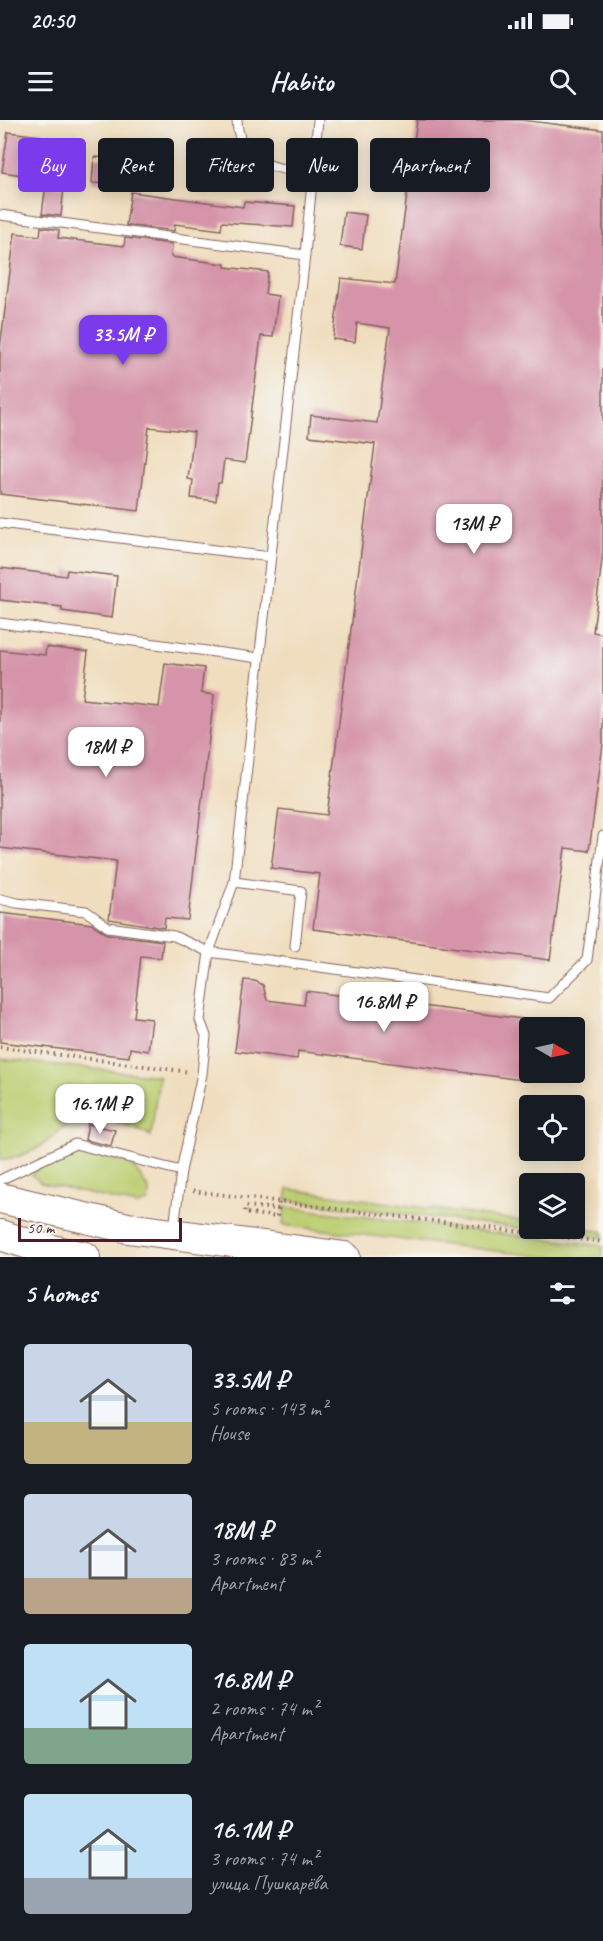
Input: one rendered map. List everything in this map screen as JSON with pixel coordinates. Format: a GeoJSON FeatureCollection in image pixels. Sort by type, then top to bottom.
{"type":"FeatureCollection","features":[{"type":"Feature","properties":{"kind":"main road"},"geometry":{"type":"LineString","coordinates":[[0,1198],[128,1228],[172,1246],[345,1257]]}},
{"type":"Feature","properties":{"kind":"main road"},"geometry":{"type":"LineString","coordinates":[[0,1235],[42,1248],[85,1257]]}},
{"type":"Feature","properties":{"kind":"lane"},"geometry":{"type":"LineString","coordinates":[[237,120],[237,132],[246,148],[261,162],[286,171]]}},
{"type":"Feature","properties":{"kind":"lane"},"geometry":{"type":"LineString","coordinates":[[316,138],[318,120]]}},
{"type":"Feature","properties":{"kind":"lane"},"geometry":{"type":"LineString","coordinates":[[172,1246],[181,1171],[202,1074],[206,1036],[200,1020],[209,952],[234,882],[311,192]]}},
{"type":"Feature","properties":{"kind":"lane"},"geometry":{"type":"LineString","coordinates":[[0,215],[305,255]]}},
{"type":"Feature","properties":{"kind":"lane"},"geometry":{"type":"LineString","coordinates":[[0,524],[271,557]]}},
{"type":"Feature","properties":{"kind":"lane"},"geometry":{"type":"LineString","coordinates":[[0,623],[259,658]]}},
{"type":"Feature","properties":{"kind":"lane"},"geometry":{"type":"LineString","coordinates":[[0,899],[86,911],[108,927],[174,936],[209,952],[549,998],[587,960],[603,836]]}},
{"type":"Feature","properties":{"kind":"lane"},"geometry":{"type":"LineString","coordinates":[[234,882],[301,891],[295,946]]}},
{"type":"Feature","properties":{"kind":"lane"},"geometry":{"type":"LineString","coordinates":[[0,1180],[75,1144],[181,1171]]}},
{"type":"Feature","properties":{"kind":"path"},"geometry":{"type":"LineString","coordinates":[[0,1047],[202,1074]]}},
{"type":"Feature","properties":{"kind":"path"},"geometry":{"type":"LineString","coordinates":[[179,1190],[603,1242]]}},
{"type":"Feature","properties":{"kind":"path"},"geometry":{"type":"LineString","coordinates":[[278,1209],[246,1206],[245,1213],[277,1217],[279,1203]]}},
{"type":"Feature","properties":{"kind":"green space"},"geometry":{"type":"Polygon","coordinates":[[[0,1059],[159,1076],[151,1136],[120,1123],[86,1118],[87,1103],[74,1101],[72,1107],[67,1107],[67,1103],[62,1103],[61,1109],[84,1111],[84,1118],[66,1125],[32,1151],[0,1160],[0,1059]]]}},
{"type":"Feature","properties":{"kind":"green space"},"geometry":{"type":"Polygon","coordinates":[[[77,1150],[132,1164],[149,1190],[148,1202],[137,1205],[41,1183],[32,1175],[40,1166],[77,1150]]]}},
{"type":"Feature","properties":{"kind":"green space"},"geometry":{"type":"Polygon","coordinates":[[[288,1189],[519,1221],[519,1228],[286,1200],[288,1189]]]}},
{"type":"Feature","properties":{"kind":"green space"},"geometry":{"type":"Polygon","coordinates":[[[285,1207],[519,1236],[519,1239],[546,1239],[603,1246],[603,1257],[546,1257],[283,1225],[285,1207]]]}},
{"type":"Feature","properties":{"kind":"green space"},"geometry":{"type":"Polygon","coordinates":[[[585,1230],[603,1232],[603,1238],[585,1236],[585,1230]]]}},
{"type":"Feature","properties":{"kind":"building"},"geometry":{"type":"Polygon","coordinates":[[[417,120],[521,120],[603,130],[603,552],[593,632],[603,634],[603,744],[589,851],[565,848],[550,960],[313,929],[320,874],[271,868],[279,809],[327,815],[375,444],[309,436],[311,415],[377,423],[390,328],[357,323],[355,342],[333,339],[341,278],[395,284],[407,192],[490,192],[490,138],[415,138],[417,120]]]}},
{"type":"Feature","properties":{"kind":"building"},"geometry":{"type":"Polygon","coordinates":[[[8,132],[41,136],[41,138],[18,138],[18,174],[2,172],[8,132]]]}},
{"type":"Feature","properties":{"kind":"building"},"geometry":{"type":"Polygon","coordinates":[[[94,157],[98,157],[98,183],[92,183],[94,157]]]}},
{"type":"Feature","properties":{"kind":"building"},"geometry":{"type":"Polygon","coordinates":[[[45,192],[63,192],[61,216],[42,214],[45,192]]]}},
{"type":"Feature","properties":{"kind":"building"},"geometry":{"type":"Polygon","coordinates":[[[131,192],[243,207],[244,202],[295,206],[293,227],[222,222],[221,230],[175,224],[174,231],[126,225],[131,192]]]}},
{"type":"Feature","properties":{"kind":"building"},"geometry":{"type":"Polygon","coordinates":[[[344,212],[366,215],[362,249],[340,246],[344,212]]]}},
{"type":"Feature","properties":{"kind":"building"},"geometry":{"type":"Polygon","coordinates":[[[41,227],[59,230],[58,238],[124,246],[125,238],[172,244],[171,257],[268,272],[265,294],[278,296],[273,337],[261,336],[245,463],[224,460],[216,501],[191,498],[193,480],[188,479],[194,432],[149,427],[139,511],[0,494],[0,348],[15,233],[40,236],[41,227]]]}},
{"type":"Feature","properties":{"kind":"building"},"geometry":{"type":"Polygon","coordinates":[[[0,568],[66,576],[67,570],[117,576],[112,618],[62,611],[62,607],[0,600],[0,568]]]}},
{"type":"Feature","properties":{"kind":"building"},"geometry":{"type":"Polygon","coordinates":[[[46,647],[88,652],[82,699],[159,707],[165,663],[204,668],[201,693],[214,695],[188,920],[165,918],[164,928],[109,919],[116,861],[0,848],[0,650],[45,655],[46,647]]]}},
{"type":"Feature","properties":{"kind":"building"},"geometry":{"type":"Polygon","coordinates":[[[0,913],[92,924],[107,934],[163,941],[161,958],[141,956],[134,1017],[152,1019],[148,1051],[130,1048],[129,1057],[0,1042],[0,913]]]}},
{"type":"Feature","properties":{"kind":"building"},"geometry":{"type":"Polygon","coordinates":[[[244,980],[255,981],[263,985],[267,1000],[304,1005],[306,991],[519,1019],[519,1080],[298,1051],[297,1059],[235,1051],[244,980]]]}},
{"type":"Feature","properties":{"kind":"building"},"geometry":{"type":"Polygon","coordinates":[[[88,1124],[115,1130],[111,1146],[85,1140],[88,1124]]]}}]}
